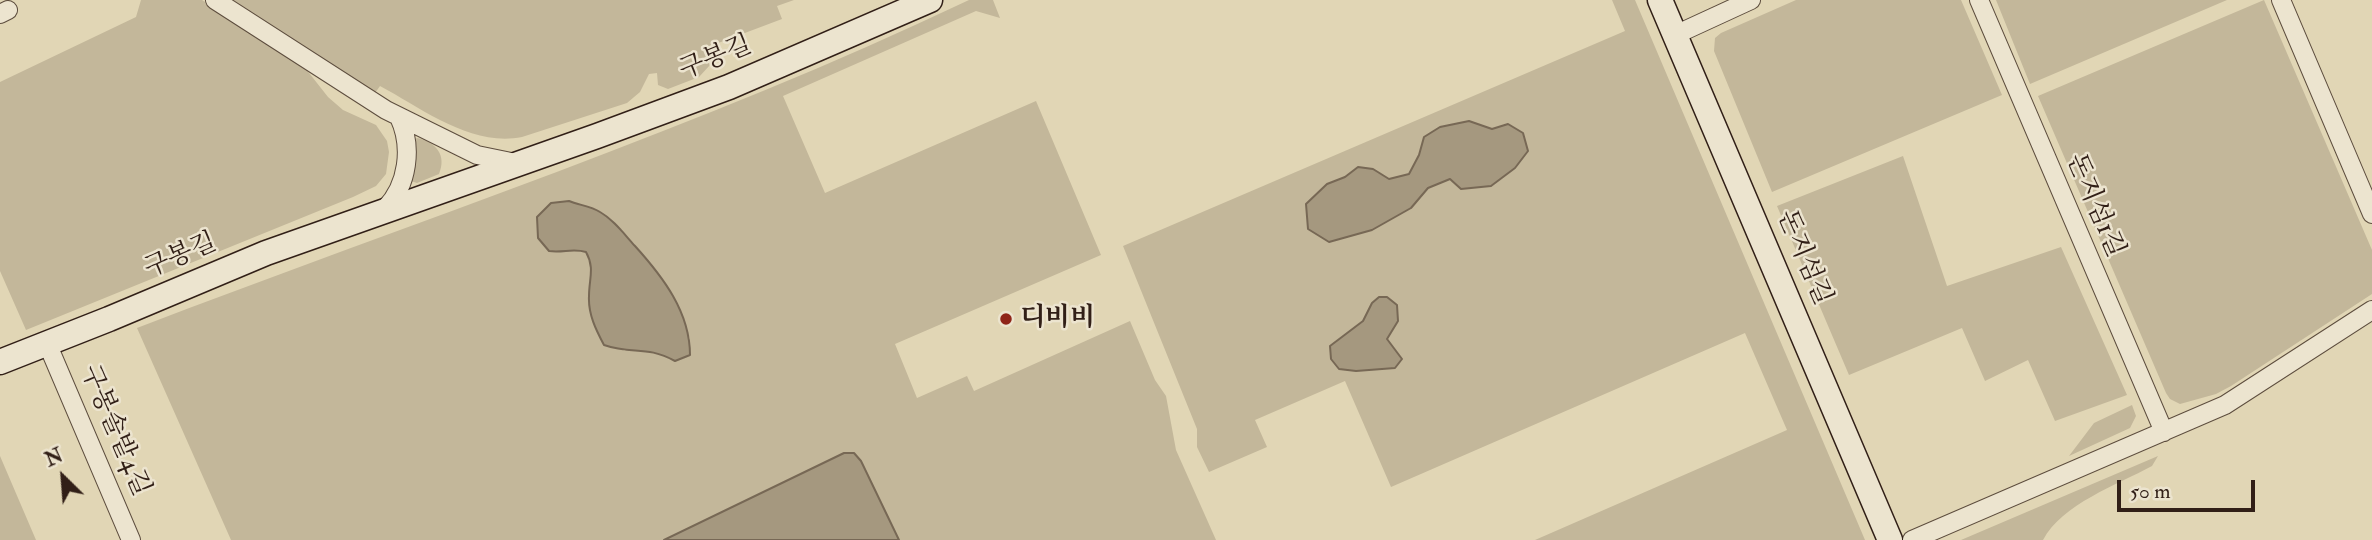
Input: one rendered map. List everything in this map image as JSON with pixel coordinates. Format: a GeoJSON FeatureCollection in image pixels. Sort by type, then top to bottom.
{"type":"FeatureCollection","features":[{"type":"Feature","properties":{"kind":"street","name":"구봉길"},"geometry":{"type":"LineString","coordinates":[[215,0],[399,117],[477,155],[497,161],[520,163]]}},
{"type":"Feature","properties":{"kind":"street","name":"구봉길"},"geometry":{"type":"LineString","coordinates":[[0,362],[265,253],[730,87],[930,0]]}},
{"type":"Feature","properties":{"kind":"street","name":"돈지섬길"},"geometry":{"type":"LineString","coordinates":[[1660,0],[1889,540]]}},
{"type":"Feature","properties":{"kind":"street"},"geometry":{"type":"LineString","coordinates":[[1675,35],[1751,0]]}},
{"type":"Feature","properties":{"kind":"street","name":"돈지섬1길"},"geometry":{"type":"LineString","coordinates":[[1979,0],[2164,432]]}},
{"type":"Feature","properties":{"kind":"street"},"geometry":{"type":"LineString","coordinates":[[2281,0],[2372,214]]}},
{"type":"Feature","properties":{"kind":"street"},"geometry":{"type":"LineString","coordinates":[[385,209],[400,190],[405,168],[406,142],[399,117]]}},
{"type":"Feature","properties":{"kind":"street"},"geometry":{"type":"LineString","coordinates":[[1912,540],[2225,405],[2372,310]]}},
{"type":"Feature","properties":{"kind":"street","name":"구봉솔밭4길"},"geometry":{"type":"LineString","coordinates":[[47,343],[131,540]]}},
{"type":"Feature","properties":{"kind":"shaded area"},"geometry":{"type":"Polygon","coordinates":[[[141,0],[202,0],[302,64],[328,97],[343,110],[376,125],[387,141],[389,152],[386,174],[376,186],[353,197],[26,330],[0,271],[0,82],[136,17],[141,0]]]}},
{"type":"Feature","properties":{"kind":"shaded area"},"geometry":{"type":"Polygon","coordinates":[[[230,0],[794,0],[777,6],[782,19],[705,48],[710,65],[699,77],[668,89],[658,85],[657,73],[649,74],[640,92],[627,103],[522,137],[503,139],[484,136],[448,124],[380,86],[375,93],[230,0]]]}},
{"type":"Feature","properties":{"kind":"shaded area"},"geometry":{"type":"Polygon","coordinates":[[[969,0],[993,0],[1000,18],[976,11],[783,96],[825,193],[1036,101],[1101,255],[895,344],[917,398],[967,376],[974,391],[1130,321],[1155,380],[1166,396],[1176,450],[1216,540],[899,540],[861,461],[853,453],[844,453],[664,540],[231,540],[137,328],[661,132],[867,46],[969,0]],[[621,229],[574,249],[586,252],[593,264],[588,298],[624,351],[651,351],[675,361],[690,339],[684,322],[662,281],[621,229]]]}},
{"type":"Feature","properties":{"kind":"shaded area"},"geometry":{"type":"Polygon","coordinates":[[[1612,0],[1635,0],[1865,540],[1535,540],[1787,430],[1745,333],[1391,487],[1345,381],[1255,420],[1267,447],[1209,472],[1197,447],[1197,429],[1123,246],[1625,31],[1612,0]],[[1469,121],[1424,137],[1419,155],[1409,174],[1389,179],[1373,169],[1359,167],[1345,177],[1327,184],[1411,208],[1428,188],[1450,179],[1461,189],[1492,129],[1469,121]],[[1363,321],[1330,346],[1356,371],[1395,368],[1387,339],[1398,321],[1363,321]]]}},
{"type":"Feature","properties":{"kind":"shaded area"},"geometry":{"type":"Polygon","coordinates":[[[1796,0],[1961,0],[2002,95],[1772,192],[1714,51],[1715,38],[1796,0]]]}},
{"type":"Feature","properties":{"kind":"shaded area"},"geometry":{"type":"Polygon","coordinates":[[[1996,0],[2227,0],[2030,84],[1996,0]]]}},
{"type":"Feature","properties":{"kind":"shaded area"},"geometry":{"type":"Polygon","coordinates":[[[2264,0],[2372,250],[2372,294],[2231,386],[2216,394],[2180,404],[2170,399],[2166,393],[2038,96],[2264,0]]]}},
{"type":"Feature","properties":{"kind":"shaded area"},"geometry":{"type":"Polygon","coordinates":[[[1469,121],[1492,129],[1508,124],[1523,133],[1528,151],[1515,168],[1491,186],[1461,189],[1450,179],[1428,188],[1411,208],[1372,230],[1329,242],[1308,229],[1306,204],[1327,184],[1345,177],[1358,167],[1373,169],[1389,179],[1409,174],[1419,155],[1424,137],[1440,127],[1469,121]]]}},
{"type":"Feature","properties":{"kind":"shaded area"},"geometry":{"type":"Polygon","coordinates":[[[417,138],[434,146],[442,161],[439,174],[417,183],[411,181],[413,140],[417,138]]]}},
{"type":"Feature","properties":{"kind":"shaded area"},"geometry":{"type":"Polygon","coordinates":[[[1903,156],[1947,286],[2061,247],[2127,395],[2055,421],[2028,360],[1985,381],[1962,328],[1849,375],[1777,206],[1903,156]]]}},
{"type":"Feature","properties":{"kind":"shaded area"},"geometry":{"type":"Polygon","coordinates":[[[569,201],[596,210],[610,219],[655,270],[680,310],[689,339],[690,355],[675,361],[656,353],[604,345],[595,328],[590,309],[591,268],[586,252],[549,251],[538,238],[537,217],[551,203],[569,201]]]}},
{"type":"Feature","properties":{"kind":"shaded area"},"geometry":{"type":"Polygon","coordinates":[[[1379,297],[1387,297],[1397,305],[1398,321],[1387,339],[1402,359],[1395,368],[1356,371],[1339,369],[1331,359],[1330,346],[1363,321],[1372,303],[1379,297]]]}},
{"type":"Feature","properties":{"kind":"shaded area"},"geometry":{"type":"Polygon","coordinates":[[[2132,405],[2136,416],[2130,428],[2069,456],[2094,423],[2132,405]]]}},
{"type":"Feature","properties":{"kind":"shaded area"},"geometry":{"type":"Polygon","coordinates":[[[844,453],[854,453],[861,461],[899,540],[664,540],[844,453]]]}},
{"type":"Feature","properties":{"kind":"shaded area"},"geometry":{"type":"Polygon","coordinates":[[[0,456],[36,540],[0,540],[0,456]]]}},
{"type":"Feature","properties":{"kind":"shaded area"},"geometry":{"type":"Polygon","coordinates":[[[2158,456],[2152,466],[2107,488],[2063,516],[2043,540],[1961,540],[2158,456]]]}},
{"type":"Feature","properties":{"kind":"place","name":"디비비"},"geometry":{"type":"Point","coordinates":[1006,319]}}]}
